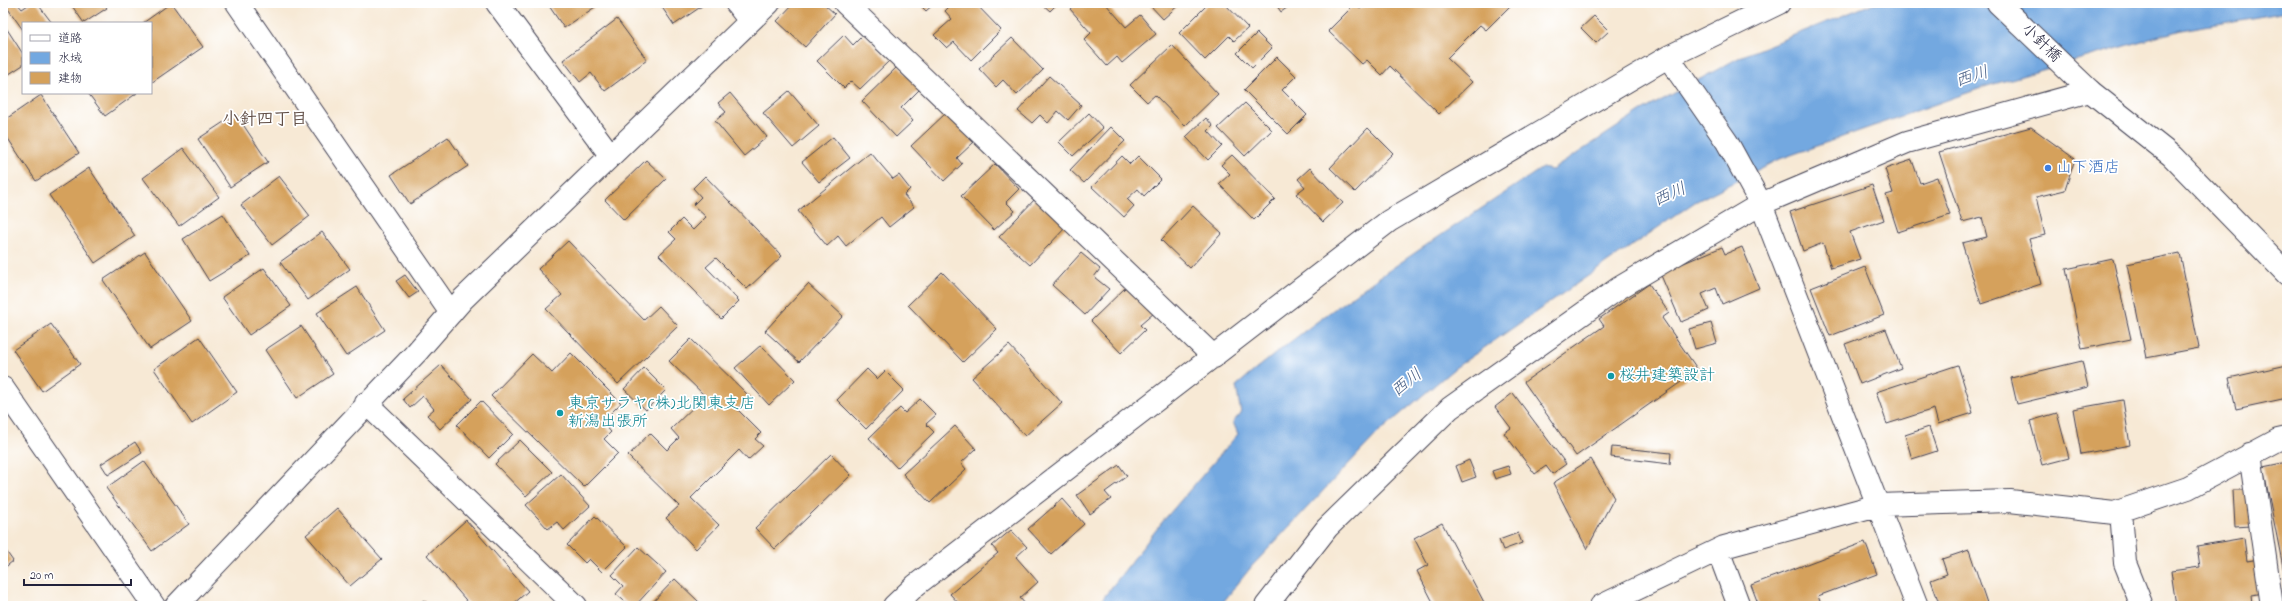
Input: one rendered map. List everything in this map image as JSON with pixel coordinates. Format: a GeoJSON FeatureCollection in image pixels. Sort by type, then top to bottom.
{"type":"FeatureCollection","features":[{"type":"Feature","properties":{"kind":"street"},"geometry":{"type":"LineString","coordinates":[[237,3],[451,313]]}},
{"type":"Feature","properties":{"kind":"street"},"geometry":{"type":"LineString","coordinates":[[497,3],[611,156]]}},
{"type":"Feature","properties":{"kind":"street"},"geometry":{"type":"LineString","coordinates":[[736,3],[750,21]]}},
{"type":"Feature","properties":{"kind":"street"},"geometry":{"type":"LineString","coordinates":[[176,606],[366,403],[416,353],[451,313],[769,3]]}},
{"type":"Feature","properties":{"kind":"street"},"geometry":{"type":"LineString","coordinates":[[845,3],[1214,357]]}},
{"type":"Feature","properties":{"kind":"street"},"geometry":{"type":"LineString","coordinates":[[894,606],[916,585],[1389,221],[1673,65],[1779,3]]}},
{"type":"Feature","properties":{"kind":"street","name":"小針橋"},"geometry":{"type":"LineString","coordinates":[[1998,3],[2086,87],[2172,156],[2287,274]]}},
{"type":"Feature","properties":{"kind":"street"},"geometry":{"type":"LineString","coordinates":[[1673,65],[1728,142],[1761,204],[1917,606]]}},
{"type":"Feature","properties":{"kind":"street"},"geometry":{"type":"LineString","coordinates":[[1266,606],[1327,528],[1450,408],[1618,288],[1761,204],[1907,142],[2086,87]]}},
{"type":"Feature","properties":{"kind":"street"},"geometry":{"type":"LineString","coordinates":[[3,388],[154,606]]}},
{"type":"Feature","properties":{"kind":"street"},"geometry":{"type":"LineString","coordinates":[[366,403],[576,606]]}},
{"type":"Feature","properties":{"kind":"street"},"geometry":{"type":"LineString","coordinates":[[1601,606],[1718,550],[1878,505],[2010,501],[2114,513],[2188,488],[2250,454],[2278,440],[2287,438]]}},
{"type":"Feature","properties":{"kind":"street"},"geometry":{"type":"LineString","coordinates":[[2250,454],[2272,606]]}},
{"type":"Feature","properties":{"kind":"street"},"geometry":{"type":"LineString","coordinates":[[2120,511],[2125,563],[2142,606]]}},
{"type":"Feature","properties":{"kind":"street"},"geometry":{"type":"LineString","coordinates":[[1718,550],[1739,606]]}},
{"type":"Feature","properties":{"kind":"water","name":"西川"},"geometry":{"type":"Polygon","coordinates":[[[1874,3],[2287,3],[2287,12],[2181,30],[1987,86],[1777,160],[1695,202],[1455,368],[1377,434],[1252,566],[1220,606],[1097,606],[1163,521],[1238,434],[1233,422],[1241,413],[1236,386],[1272,356],[1386,272],[1542,168],[1552,170],[1640,112],[1742,56],[1874,3]]]}},
{"type":"Feature","properties":{"kind":"building"},"geometry":{"type":"Polygon","coordinates":[[[11,3],[17,3],[22,9],[31,3],[37,3],[51,22],[22,22],[22,29],[6,6],[11,3]]]}},
{"type":"Feature","properties":{"kind":"building"},"geometry":{"type":"Polygon","coordinates":[[[70,3],[103,3],[107,8],[86,22],[83,22],[70,3]]]}},
{"type":"Feature","properties":{"kind":"building"},"geometry":{"type":"Polygon","coordinates":[[[171,3],[203,47],[152,82],[152,22],[144,22],[171,3]]]}},
{"type":"Feature","properties":{"kind":"building"},"geometry":{"type":"Polygon","coordinates":[[[547,3],[601,3],[564,28],[547,3]]]}},
{"type":"Feature","properties":{"kind":"building"},"geometry":{"type":"Polygon","coordinates":[[[659,3],[700,3],[702,6],[674,25],[659,3]]]}},
{"type":"Feature","properties":{"kind":"building"},"geometry":{"type":"Polygon","coordinates":[[[794,3],[823,3],[835,14],[805,47],[777,21],[794,3]]]}},
{"type":"Feature","properties":{"kind":"building"},"geometry":{"type":"Polygon","coordinates":[[[918,3],[935,3],[926,11],[918,3]]]}},
{"type":"Feature","properties":{"kind":"building"},"geometry":{"type":"Polygon","coordinates":[[[953,3],[975,3],[1001,30],[971,60],[954,42],[947,48],[934,35],[952,19],[945,11],[953,3]]]}},
{"type":"Feature","properties":{"kind":"building"},"geometry":{"type":"Polygon","coordinates":[[[1041,3],[1058,3],[1050,11],[1041,3]]]}},
{"type":"Feature","properties":{"kind":"building"},"geometry":{"type":"Polygon","coordinates":[[[1076,3],[1105,3],[1126,27],[1140,15],[1156,34],[1122,63],[1117,57],[1107,66],[1084,40],[1091,33],[1070,9],[1076,3]]]}},
{"type":"Feature","properties":{"kind":"building"},"geometry":{"type":"Polygon","coordinates":[[[1148,3],[1181,3],[1163,19],[1148,3]]]}},
{"type":"Feature","properties":{"kind":"building"},"geometry":{"type":"Polygon","coordinates":[[[1209,3],[1224,3],[1248,28],[1234,41],[1229,36],[1205,60],[1179,33],[1209,3]]]}},
{"type":"Feature","properties":{"kind":"building"},"geometry":{"type":"Polygon","coordinates":[[[1275,3],[1294,3],[1281,12],[1275,3]]]}},
{"type":"Feature","properties":{"kind":"building"},"geometry":{"type":"Polygon","coordinates":[[[1367,3],[1513,3],[1486,30],[1480,25],[1447,58],[1472,82],[1439,114],[1390,66],[1382,75],[1367,60],[1362,64],[1328,31],[1355,4],[1360,9],[1367,3]]]}},
{"type":"Feature","properties":{"kind":"building"},"geometry":{"type":"Polygon","coordinates":[[[1594,16],[1609,31],[1596,43],[1581,28],[1594,16]]]}},
{"type":"Feature","properties":{"kind":"building"},"geometry":{"type":"Polygon","coordinates":[[[617,19],[647,60],[605,91],[591,73],[580,82],[563,60],[617,19]]]}},
{"type":"Feature","properties":{"kind":"building"},"geometry":{"type":"Polygon","coordinates":[[[3,23],[22,52],[22,66],[3,78],[3,23]]]}},
{"type":"Feature","properties":{"kind":"building"},"geometry":{"type":"Polygon","coordinates":[[[1257,33],[1272,48],[1252,68],[1237,53],[1257,33]]]}},
{"type":"Feature","properties":{"kind":"building"},"geometry":{"type":"Polygon","coordinates":[[[844,35],[853,45],[863,35],[889,61],[860,89],[851,81],[844,88],[817,61],[844,35]]]}},
{"type":"Feature","properties":{"kind":"building"},"geometry":{"type":"Polygon","coordinates":[[[1012,38],[1043,70],[1017,95],[1003,80],[996,87],[979,69],[1012,38]]]}},
{"type":"Feature","properties":{"kind":"building"},"geometry":{"type":"Polygon","coordinates":[[[1172,45],[1218,94],[1185,126],[1155,95],[1147,102],[1130,85],[1172,45]]]}},
{"type":"Feature","properties":{"kind":"building"},"geometry":{"type":"Polygon","coordinates":[[[1277,57],[1296,76],[1282,90],[1307,115],[1288,134],[1244,90],[1277,57]]]}},
{"type":"Feature","properties":{"kind":"building"},"geometry":{"type":"Polygon","coordinates":[[[898,66],[920,89],[901,108],[913,121],[896,137],[862,101],[898,66]]]}},
{"type":"Feature","properties":{"kind":"building"},"geometry":{"type":"Polygon","coordinates":[[[1049,76],[1081,105],[1068,120],[1058,111],[1048,123],[1040,115],[1032,123],[1018,111],[1049,76]]]}},
{"type":"Feature","properties":{"kind":"building"},"geometry":{"type":"Polygon","coordinates":[[[789,91],[819,126],[793,148],[763,113],[789,91]]]}},
{"type":"Feature","properties":{"kind":"building"},"geometry":{"type":"Polygon","coordinates":[[[730,93],[767,137],[744,156],[715,121],[726,112],[718,103],[730,93]]]}},
{"type":"Feature","properties":{"kind":"building"},"geometry":{"type":"Polygon","coordinates":[[[89,94],[136,94],[105,116],[89,94]]]}},
{"type":"Feature","properties":{"kind":"building"},"geometry":{"type":"Polygon","coordinates":[[[41,95],[79,153],[36,181],[3,131],[3,121],[41,95]]]}},
{"type":"Feature","properties":{"kind":"building"},"geometry":{"type":"Polygon","coordinates":[[[1245,103],[1272,130],[1245,156],[1218,128],[1245,103]]]}},
{"type":"Feature","properties":{"kind":"building"},"geometry":{"type":"Polygon","coordinates":[[[946,113],[974,142],[957,158],[962,164],[944,181],[911,146],[946,113]]]}},
{"type":"Feature","properties":{"kind":"building"},"geometry":{"type":"Polygon","coordinates":[[[1089,113],[1103,128],[1073,156],[1059,142],[1089,113]]]}},
{"type":"Feature","properties":{"kind":"building"},"geometry":{"type":"Polygon","coordinates":[[[236,114],[268,162],[230,187],[198,139],[236,114]]]}},
{"type":"Feature","properties":{"kind":"building"},"geometry":{"type":"Polygon","coordinates":[[[1206,118],[1213,126],[1208,131],[1222,146],[1208,160],[1186,137],[1206,118]]]}},
{"type":"Feature","properties":{"kind":"building"},"geometry":{"type":"Polygon","coordinates":[[[1111,127],[1125,141],[1084,183],[1070,170],[1111,127]]]}},
{"type":"Feature","properties":{"kind":"building"},"geometry":{"type":"Polygon","coordinates":[[[2031,127],[2075,159],[2065,190],[2036,197],[2045,235],[2029,239],[2041,284],[1981,304],[1962,243],[1987,237],[1982,217],[1962,222],[1939,152],[2031,127]]]}},
{"type":"Feature","properties":{"kind":"building"},"geometry":{"type":"Polygon","coordinates":[[[1368,128],[1393,153],[1355,192],[1330,168],[1368,128]]]}},
{"type":"Feature","properties":{"kind":"building"},"geometry":{"type":"Polygon","coordinates":[[[448,137],[468,166],[410,204],[391,175],[448,137]]]}},
{"type":"Feature","properties":{"kind":"building"},"geometry":{"type":"Polygon","coordinates":[[[833,137],[850,158],[819,182],[802,162],[833,137]]]}},
{"type":"Feature","properties":{"kind":"building"},"geometry":{"type":"Polygon","coordinates":[[[183,148],[219,197],[179,226],[143,178],[183,148]]]}},
{"type":"Feature","properties":{"kind":"building"},"geometry":{"type":"Polygon","coordinates":[[[870,152],[893,179],[899,175],[910,189],[904,195],[914,207],[889,227],[881,217],[846,246],[838,236],[827,246],[798,211],[870,152]]]}},
{"type":"Feature","properties":{"kind":"building"},"geometry":{"type":"Polygon","coordinates":[[[1232,155],[1275,199],[1254,220],[1219,184],[1230,174],[1221,165],[1232,155]]]}},
{"type":"Feature","properties":{"kind":"building"},"geometry":{"type":"Polygon","coordinates":[[[1122,156],[1130,164],[1138,156],[1161,179],[1144,196],[1138,189],[1127,199],[1134,206],[1124,217],[1092,187],[1122,156]]]}},
{"type":"Feature","properties":{"kind":"building"},"geometry":{"type":"Polygon","coordinates":[[[646,160],[666,179],[624,220],[605,200],[646,160]]]}},
{"type":"Feature","properties":{"kind":"building"},"geometry":{"type":"Polygon","coordinates":[[[1912,160],[1920,183],[1937,177],[1950,215],[1898,232],[1886,195],[1893,193],[1885,169],[1912,160]]]}},
{"type":"Feature","properties":{"kind":"building"},"geometry":{"type":"Polygon","coordinates":[[[995,164],[1019,189],[1006,202],[1015,211],[994,230],[961,196],[995,164]]]}},
{"type":"Feature","properties":{"kind":"building"},"geometry":{"type":"Polygon","coordinates":[[[89,168],[135,236],[95,263],[49,195],[89,168]]]}},
{"type":"Feature","properties":{"kind":"building"},"geometry":{"type":"Polygon","coordinates":[[[1310,168],[1343,203],[1323,222],[1296,194],[1305,187],[1298,179],[1310,168]]]}},
{"type":"Feature","properties":{"kind":"building"},"geometry":{"type":"Polygon","coordinates":[[[279,176],[310,216],[272,245],[241,205],[279,176]]]}},
{"type":"Feature","properties":{"kind":"building"},"geometry":{"type":"Polygon","coordinates":[[[705,176],[782,256],[747,289],[716,258],[706,267],[739,301],[721,319],[659,255],[676,239],[669,232],[682,219],[693,230],[706,217],[693,205],[701,197],[693,188],[705,176]]]}},
{"type":"Feature","properties":{"kind":"building"},"geometry":{"type":"Polygon","coordinates":[[[1872,185],[1884,220],[1850,232],[1860,259],[1831,268],[1823,243],[1803,251],[1790,212],[1872,185]]]}},
{"type":"Feature","properties":{"kind":"building"},"geometry":{"type":"Polygon","coordinates":[[[1036,198],[1067,226],[1030,265],[999,237],[1036,198]]]}},
{"type":"Feature","properties":{"kind":"building"},"geometry":{"type":"Polygon","coordinates":[[[1193,206],[1222,233],[1190,268],[1161,240],[1193,206]]]}},
{"type":"Feature","properties":{"kind":"building"},"geometry":{"type":"Polygon","coordinates":[[[223,214],[250,256],[209,281],[183,239],[223,214]]]}},
{"type":"Feature","properties":{"kind":"building"},"geometry":{"type":"Polygon","coordinates":[[[322,232],[350,269],[308,300],[280,262],[322,232]]]}},
{"type":"Feature","properties":{"kind":"building"},"geometry":{"type":"Polygon","coordinates":[[[568,241],[644,320],[659,306],[678,326],[618,384],[546,309],[562,295],[538,269],[568,241]]]}},
{"type":"Feature","properties":{"kind":"building"},"geometry":{"type":"Polygon","coordinates":[[[1722,247],[1725,254],[1742,247],[1759,288],[1722,304],[1716,288],[1702,294],[1709,310],[1681,322],[1660,273],[1722,247]]]}},
{"type":"Feature","properties":{"kind":"building"},"geometry":{"type":"Polygon","coordinates":[[[145,252],[192,321],[150,349],[103,280],[145,252]]]}},
{"type":"Feature","properties":{"kind":"building"},"geometry":{"type":"Polygon","coordinates":[[[1081,253],[1100,269],[1094,277],[1109,289],[1085,315],[1052,285],[1081,253]]]}},
{"type":"Feature","properties":{"kind":"building"},"geometry":{"type":"Polygon","coordinates":[[[2180,253],[2199,348],[2146,358],[2127,264],[2180,253]]]}},
{"type":"Feature","properties":{"kind":"building"},"geometry":{"type":"Polygon","coordinates":[[[2113,259],[2131,339],[2082,349],[2066,269],[2113,259]]]}},
{"type":"Feature","properties":{"kind":"building"},"geometry":{"type":"Polygon","coordinates":[[[1865,267],[1884,315],[1830,336],[1811,288],[1865,267]]]}},
{"type":"Feature","properties":{"kind":"building"},"geometry":{"type":"Polygon","coordinates":[[[264,268],[291,306],[249,335],[222,297],[264,268]]]}},
{"type":"Feature","properties":{"kind":"building"},"geometry":{"type":"Polygon","coordinates":[[[942,272],[997,329],[963,362],[908,305],[942,272]]]}},
{"type":"Feature","properties":{"kind":"building"},"geometry":{"type":"Polygon","coordinates":[[[405,275],[418,292],[409,298],[396,281],[405,275]]]}},
{"type":"Feature","properties":{"kind":"building"},"geometry":{"type":"Polygon","coordinates":[[[808,284],[843,316],[799,362],[765,331],[808,284]]]}},
{"type":"Feature","properties":{"kind":"building","name":"桜井建築設計"},"geometry":{"type":"Polygon","coordinates":[[[1649,284],[1669,313],[1662,318],[1698,370],[1576,456],[1524,382],[1604,326],[1599,319],[1649,284]]]}},
{"type":"Feature","properties":{"kind":"building"},"geometry":{"type":"Polygon","coordinates":[[[1128,285],[1154,313],[1140,325],[1145,330],[1121,353],[1091,321],[1128,285]]]}},
{"type":"Feature","properties":{"kind":"building"},"geometry":{"type":"Polygon","coordinates":[[[357,287],[385,330],[346,356],[317,313],[357,287]]]}},
{"type":"Feature","properties":{"kind":"building"},"geometry":{"type":"Polygon","coordinates":[[[1711,323],[1717,343],[1695,349],[1689,329],[1711,323]]]}},
{"type":"Feature","properties":{"kind":"building"},"geometry":{"type":"Polygon","coordinates":[[[51,324],[80,364],[42,391],[13,350],[51,324]]]}},
{"type":"Feature","properties":{"kind":"building"},"geometry":{"type":"Polygon","coordinates":[[[301,326],[333,374],[297,398],[265,350],[301,326]]]}},
{"type":"Feature","properties":{"kind":"building"},"geometry":{"type":"Polygon","coordinates":[[[1886,329],[1901,368],[1860,384],[1845,344],[1886,329]]]}},
{"type":"Feature","properties":{"kind":"building"},"geometry":{"type":"Polygon","coordinates":[[[199,337],[237,392],[192,424],[154,369],[199,337]]]}},
{"type":"Feature","properties":{"kind":"building"},"geometry":{"type":"Polygon","coordinates":[[[691,339],[750,397],[737,409],[761,433],[755,439],[763,446],[748,460],[739,450],[691,498],[719,525],[696,549],[666,518],[679,506],[628,456],[650,433],[667,450],[679,438],[671,429],[705,396],[669,361],[691,339]]]}},
{"type":"Feature","properties":{"kind":"building"},"geometry":{"type":"Polygon","coordinates":[[[761,345],[795,380],[769,405],[735,368],[761,345]]]}},
{"type":"Feature","properties":{"kind":"building"},"geometry":{"type":"Polygon","coordinates":[[[1009,345],[1062,403],[1025,436],[972,378],[1009,345]]]}},
{"type":"Feature","properties":{"kind":"building","name":"東京サラヤ(株)北関東支店 新潟出張所"},"geometry":{"type":"Polygon","coordinates":[[[571,353],[621,403],[602,422],[611,432],[604,439],[618,453],[584,487],[491,396],[532,354],[552,373],[571,353]]]}},
{"type":"Feature","properties":{"kind":"building"},"geometry":{"type":"Polygon","coordinates":[[[2082,361],[2088,387],[2017,404],[2011,378],[2082,361]]]}},
{"type":"Feature","properties":{"kind":"building"},"geometry":{"type":"Polygon","coordinates":[[[441,365],[472,399],[440,429],[427,415],[434,409],[423,396],[410,408],[403,399],[441,365]]]}},
{"type":"Feature","properties":{"kind":"building"},"geometry":{"type":"Polygon","coordinates":[[[1958,365],[1973,413],[1938,424],[1934,409],[1887,424],[1876,392],[1958,365]]]}},
{"type":"Feature","properties":{"kind":"building"},"geometry":{"type":"Polygon","coordinates":[[[2287,365],[2287,398],[2236,409],[2229,378],[2287,365]]]}},
{"type":"Feature","properties":{"kind":"building"},"geometry":{"type":"Polygon","coordinates":[[[644,368],[666,390],[646,410],[624,389],[644,368]]]}},
{"type":"Feature","properties":{"kind":"building"},"geometry":{"type":"Polygon","coordinates":[[[867,369],[877,379],[885,371],[904,390],[866,429],[837,400],[867,369]]]}},
{"type":"Feature","properties":{"kind":"building"},"geometry":{"type":"Polygon","coordinates":[[[1513,393],[1566,464],[1552,474],[1546,466],[1535,474],[1504,433],[1511,428],[1495,407],[1513,393]]]}},
{"type":"Feature","properties":{"kind":"building"},"geometry":{"type":"Polygon","coordinates":[[[920,399],[936,415],[926,424],[934,432],[897,468],[869,438],[900,408],[905,413],[920,399]]]}},
{"type":"Feature","properties":{"kind":"building"},"geometry":{"type":"Polygon","coordinates":[[[2123,400],[2130,445],[2081,454],[2073,409],[2123,400]]]}},
{"type":"Feature","properties":{"kind":"building"},"geometry":{"type":"Polygon","coordinates":[[[481,401],[513,434],[489,458],[457,425],[481,401]]]}},
{"type":"Feature","properties":{"kind":"building"},"geometry":{"type":"Polygon","coordinates":[[[2057,413],[2069,458],[2042,465],[2030,421],[2057,413]]]}},
{"type":"Feature","properties":{"kind":"building"},"geometry":{"type":"Polygon","coordinates":[[[955,426],[976,449],[961,463],[966,469],[930,503],[903,474],[955,426]]]}},
{"type":"Feature","properties":{"kind":"building"},"geometry":{"type":"Polygon","coordinates":[[[1929,427],[1937,451],[1912,459],[1905,435],[1929,427]]]}},
{"type":"Feature","properties":{"kind":"building"},"geometry":{"type":"Polygon","coordinates":[[[520,440],[552,472],[526,496],[495,464],[520,440]]]}},
{"type":"Feature","properties":{"kind":"building"},"geometry":{"type":"Polygon","coordinates":[[[135,442],[142,453],[108,475],[101,464],[135,442]]]}},
{"type":"Feature","properties":{"kind":"building"},"geometry":{"type":"Polygon","coordinates":[[[1612,447],[1671,453],[1670,464],[1611,457],[1612,447]]]}},
{"type":"Feature","properties":{"kind":"building"},"geometry":{"type":"Polygon","coordinates":[[[831,454],[851,475],[775,549],[755,528],[831,454]]]}},
{"type":"Feature","properties":{"kind":"building"},"geometry":{"type":"Polygon","coordinates":[[[1591,459],[1614,498],[1587,549],[1553,483],[1591,459]]]}},
{"type":"Feature","properties":{"kind":"building"},"geometry":{"type":"Polygon","coordinates":[[[1469,460],[1476,477],[1462,482],[1456,466],[1469,460]]]}},
{"type":"Feature","properties":{"kind":"building"},"geometry":{"type":"Polygon","coordinates":[[[144,461],[189,524],[152,551],[106,488],[144,461]]]}},
{"type":"Feature","properties":{"kind":"building"},"geometry":{"type":"Polygon","coordinates":[[[2287,462],[2287,582],[2286,582],[2263,467],[2287,462]]]}},
{"type":"Feature","properties":{"kind":"building"},"geometry":{"type":"Polygon","coordinates":[[[1119,465],[1127,476],[1105,492],[1111,499],[1090,514],[1077,495],[1119,465]]]}},
{"type":"Feature","properties":{"kind":"building"},"geometry":{"type":"Polygon","coordinates":[[[1508,466],[1511,474],[1495,479],[1492,471],[1508,466]]]}},
{"type":"Feature","properties":{"kind":"building"},"geometry":{"type":"Polygon","coordinates":[[[561,474],[590,506],[564,530],[557,522],[548,529],[526,505],[561,474]]]}},
{"type":"Feature","properties":{"kind":"building"},"geometry":{"type":"Polygon","coordinates":[[[2233,490],[2249,490],[2251,526],[2235,527],[2233,490]]]}},
{"type":"Feature","properties":{"kind":"building"},"geometry":{"type":"Polygon","coordinates":[[[1062,499],[1084,524],[1051,554],[1028,529],[1062,499]]]}},
{"type":"Feature","properties":{"kind":"building"},"geometry":{"type":"Polygon","coordinates":[[[337,508],[382,559],[350,586],[306,535],[337,508]]]}},
{"type":"Feature","properties":{"kind":"building"},"geometry":{"type":"Polygon","coordinates":[[[595,516],[627,547],[602,572],[589,559],[585,563],[567,545],[595,516]]]}},
{"type":"Feature","properties":{"kind":"building"},"geometry":{"type":"Polygon","coordinates":[[[466,520],[528,591],[511,606],[471,606],[427,555],[466,520]]]}},
{"type":"Feature","properties":{"kind":"building"},"geometry":{"type":"Polygon","coordinates":[[[1442,523],[1486,606],[1435,606],[1417,571],[1428,565],[1414,538],[1442,523]]]}},
{"type":"Feature","properties":{"kind":"building"},"geometry":{"type":"Polygon","coordinates":[[[1011,530],[1027,547],[1016,557],[1038,582],[1020,598],[1026,605],[961,606],[950,594],[998,553],[992,546],[1011,530]]]}},
{"type":"Feature","properties":{"kind":"building"},"geometry":{"type":"Polygon","coordinates":[[[1518,533],[1522,543],[1503,550],[1499,540],[1518,533]]]}},
{"type":"Feature","properties":{"kind":"building"},"geometry":{"type":"Polygon","coordinates":[[[2244,538],[2247,561],[2259,559],[2264,593],[2251,595],[2252,606],[2176,606],[2171,571],[2200,567],[2197,546],[2244,538]]]}},
{"type":"Feature","properties":{"kind":"building"},"geometry":{"type":"Polygon","coordinates":[[[1865,542],[1877,574],[1818,596],[1821,604],[1817,606],[1759,606],[1751,585],[1865,542]]]}},
{"type":"Feature","properties":{"kind":"building"},"geometry":{"type":"Polygon","coordinates":[[[3,547],[13,561],[3,569],[3,547]]]}},
{"type":"Feature","properties":{"kind":"building"},"geometry":{"type":"Polygon","coordinates":[[[638,547],[666,572],[635,606],[630,606],[616,594],[623,586],[612,575],[638,547]]]}},
{"type":"Feature","properties":{"kind":"building"},"geometry":{"type":"Polygon","coordinates":[[[1969,550],[1988,606],[1940,606],[1931,580],[1947,574],[1942,559],[1969,550]]]}},
{"type":"Feature","properties":{"kind":"building"},"geometry":{"type":"Polygon","coordinates":[[[675,579],[699,602],[695,606],[649,606],[675,579]]]}},
{"type":"Feature","properties":{"kind":"building"},"geometry":{"type":"Polygon","coordinates":[[[424,600],[429,606],[416,606],[424,600]]]}},
{"type":"Feature","properties":{"kind":"place","name":"山下酒店"},"geometry":{"type":"Point","coordinates":[2048,168]}},
{"type":"Feature","properties":{"kind":"place","name":"桜井建築設計"},"geometry":{"type":"Point","coordinates":[1611,376]}},
{"type":"Feature","properties":{"kind":"place","name":"東京サラヤ(株)北関東支店 新潟出張所"},"geometry":{"type":"Point","coordinates":[560,413]}},
{"type":"Feature","properties":{"kind":"district","name":"小針四丁目"},"geometry":{"type":"Point","coordinates":[265,119]}}]}
